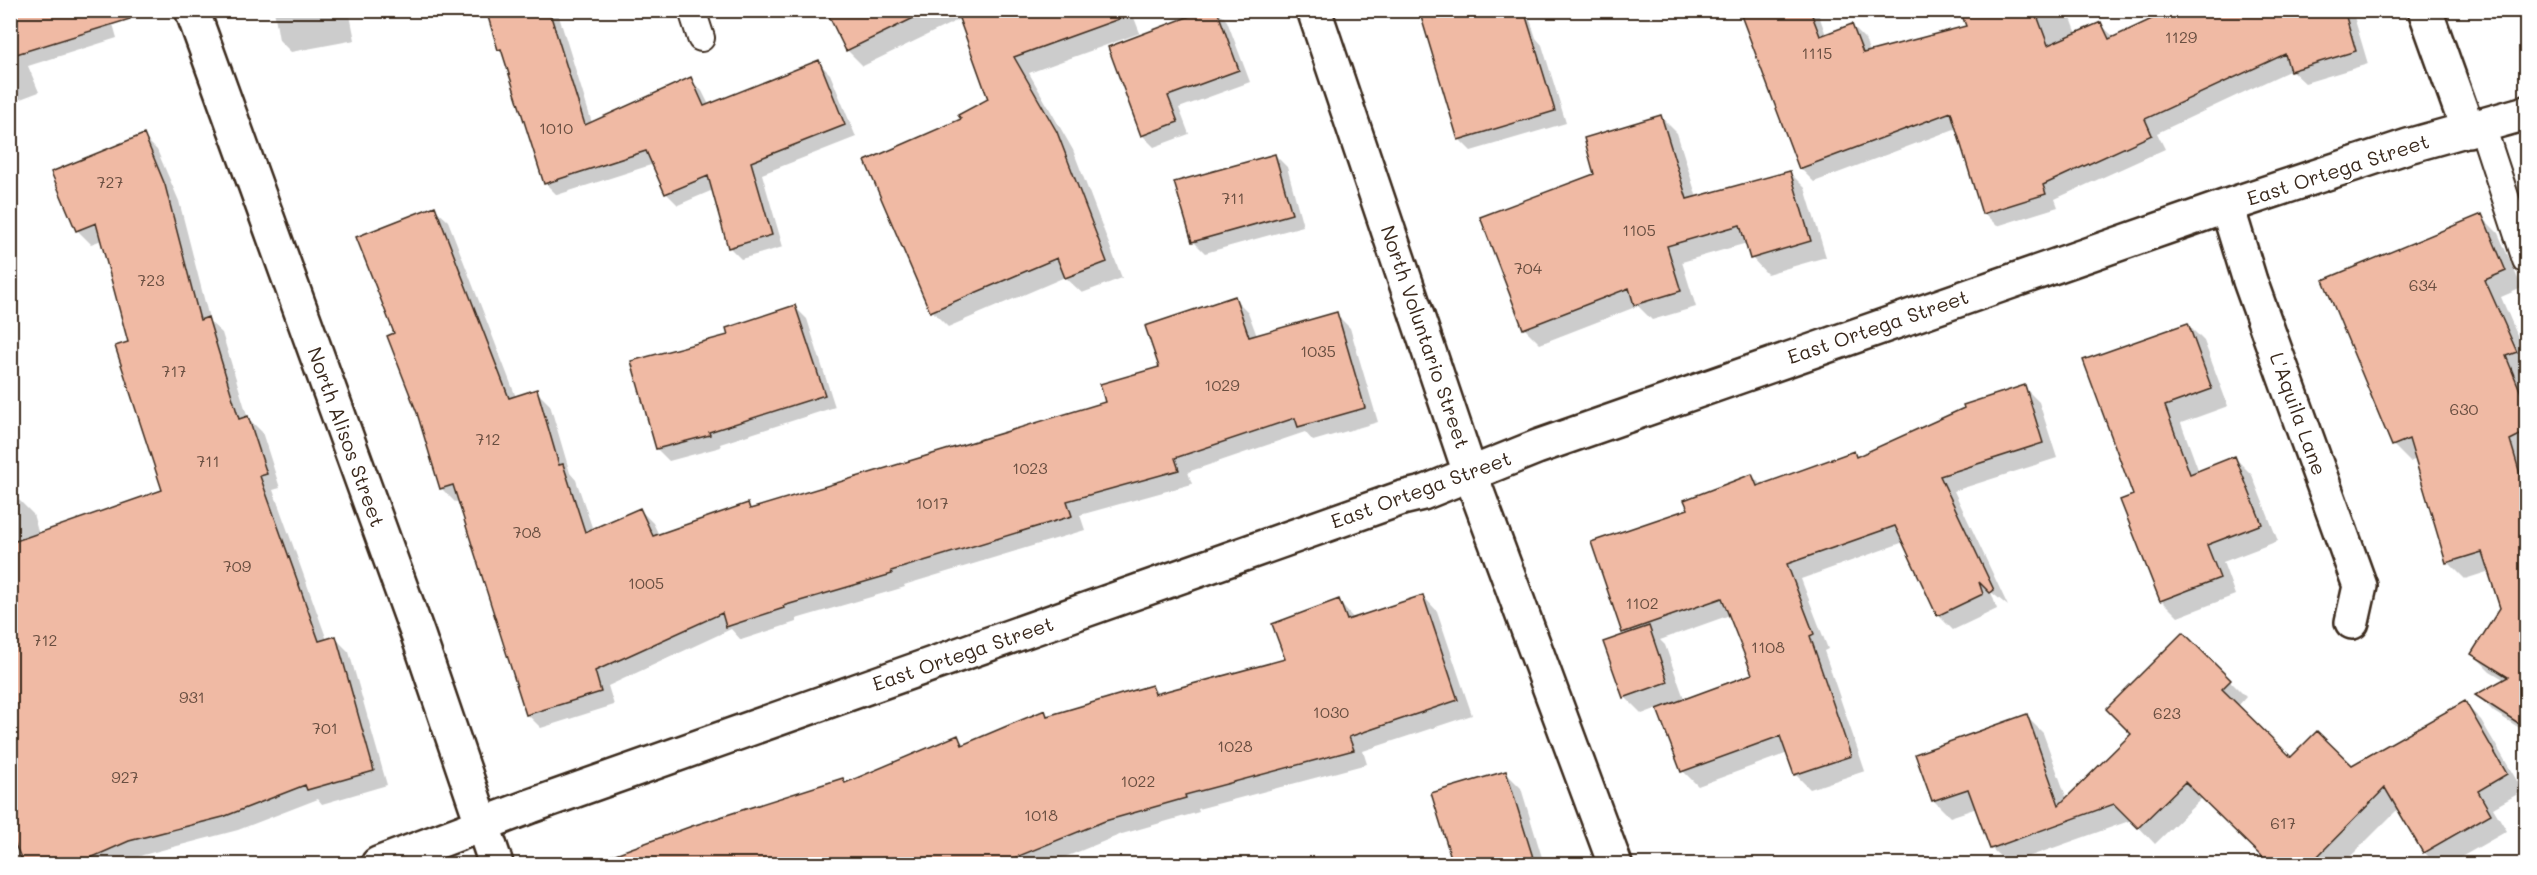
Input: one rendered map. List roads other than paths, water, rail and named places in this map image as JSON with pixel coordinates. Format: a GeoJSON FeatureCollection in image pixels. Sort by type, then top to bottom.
{"type":"FeatureCollection","features":[{"type":"Feature","properties":{"kind":"street","name":"North Alisos Street"},"geometry":{"type":"LineString","coordinates":[[192,10],[414,624],[496,864]]}},
{"type":"Feature","properties":{"kind":"street","name":"North Voluntario Street"},"geometry":{"type":"LineString","coordinates":[[1314,10],[1470,473],[1615,864]]}},
{"type":"Feature","properties":{"kind":"street"},"geometry":{"type":"LineString","coordinates":[[2425,10],[2475,128]]}},
{"type":"Feature","properties":{"kind":"street","name":"East Ortega Street"},"geometry":{"type":"LineString","coordinates":[[378,864],[481,824],[1391,502],[1423,493],[1560,439],[2227,206],[2408,146],[2526,113]]}},
{"type":"Feature","properties":{"kind":"street","name":"L'Aquila Lane"},"geometry":{"type":"LineString","coordinates":[[2227,206],[2250,281],[2360,586],[2352,622]]}},
{"type":"Feature","properties":{"kind":"lane"},"geometry":{"type":"LineString","coordinates":[[692,10],[701,38]]}},
{"type":"Feature","properties":{"kind":"lane"},"geometry":{"type":"LineString","coordinates":[[2475,128],[2526,260]]}}]}
